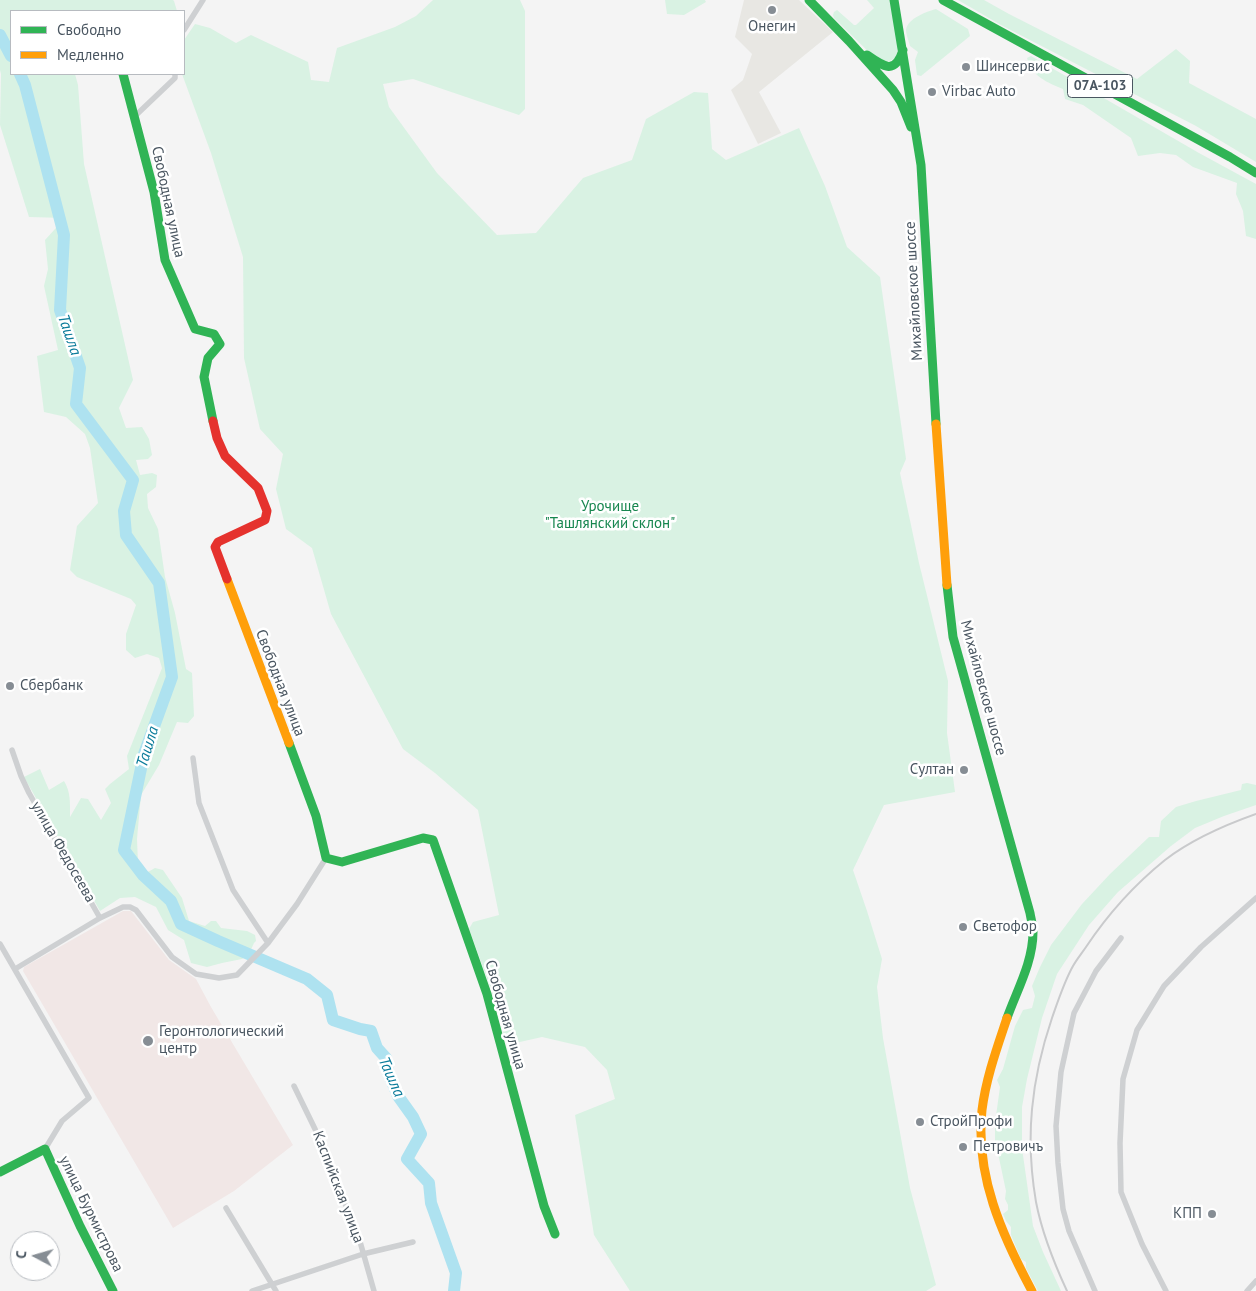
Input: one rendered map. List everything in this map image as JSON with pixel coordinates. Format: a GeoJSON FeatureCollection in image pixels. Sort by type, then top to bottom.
{"type":"FeatureCollection","features":[{"type":"Feature","properties":{"kind":"main road"},"geometry":{"type":"LineString","coordinates":[[809,0],[893,90],[907,115],[918,149]]}},
{"type":"Feature","properties":{"kind":"main road","name":"Михайловское шоссе"},"geometry":{"type":"LineString","coordinates":[[894,0],[918,149],[923,203],[932,377],[952,637],[1030,913],[1033,930],[1028,962],[992,1059],[983,1102],[980,1139],[982,1159],[991,1199],[1004,1236],[1032,1291]]}},
{"type":"Feature","properties":{"kind":"main road"},"geometry":{"type":"LineString","coordinates":[[896,11],[898,0]]}},
{"type":"Feature","properties":{"kind":"main road","name":"07А-103"},"geometry":{"type":"LineString","coordinates":[[943,0],[1230,157],[1256,174]]}},
{"type":"Feature","properties":{"kind":"main road"},"geometry":{"type":"LineString","coordinates":[[849,41],[877,62],[888,67],[897,64],[903,49]]}},
{"type":"Feature","properties":{"kind":"main road","name":"Свободная улица"},"geometry":{"type":"LineString","coordinates":[[123,75],[154,192],[165,260],[195,329],[214,334],[220,344],[208,358],[204,377],[217,438],[225,456],[258,488],[267,511],[265,520],[218,542],[215,547],[316,816],[326,858],[342,862],[423,838],[433,840],[487,994],[544,1206],[555,1234]]}},
{"type":"Feature","properties":{"kind":"main road"},"geometry":{"type":"LineString","coordinates":[[0,1172],[45,1149]]}},
{"type":"Feature","properties":{"kind":"main road","name":"улица Бурмистрова"},"geometry":{"type":"LineString","coordinates":[[45,1149],[80,1226],[113,1291]]}},
{"type":"Feature","properties":{"kind":"street"},"geometry":{"type":"LineString","coordinates":[[185,28],[203,0]]}},
{"type":"Feature","properties":{"kind":"street"},"geometry":{"type":"LineString","coordinates":[[134,117],[175,78],[175,75]]}},
{"type":"Feature","properties":{"kind":"street","name":"улица Федосеева"},"geometry":{"type":"LineString","coordinates":[[12,750],[28,793],[100,918],[15,969]]}},
{"type":"Feature","properties":{"kind":"street"},"geometry":{"type":"LineString","coordinates":[[193,758],[200,802],[233,890],[268,943]]}},
{"type":"Feature","properties":{"kind":"street"},"geometry":{"type":"LineString","coordinates":[[100,918],[123,907],[136,910],[172,957],[196,974],[219,978],[237,976],[268,943],[297,904],[326,858]]}},
{"type":"Feature","properties":{"kind":"street"},"geometry":{"type":"LineString","coordinates":[[1166,1291],[1142,1244],[1121,1192],[1120,1143],[1123,1079],[1137,1030],[1164,986],[1201,947],[1256,898]]}},
{"type":"Feature","properties":{"kind":"street"},"geometry":{"type":"LineString","coordinates":[[1095,1291],[1069,1231],[1063,1209],[1056,1126],[1061,1072],[1074,1013],[1096,971],[1121,938]]}},
{"type":"Feature","properties":{"kind":"street"},"geometry":{"type":"LineString","coordinates":[[0,944],[89,1098],[62,1121],[45,1149]]}},
{"type":"Feature","properties":{"kind":"street","name":"Каспийская улица"},"geometry":{"type":"LineString","coordinates":[[294,1086],[315,1129],[359,1238],[374,1291]]}},
{"type":"Feature","properties":{"kind":"street"},"geometry":{"type":"LineString","coordinates":[[226,1208],[276,1291]]}},
{"type":"Feature","properties":{"kind":"street"},"geometry":{"type":"LineString","coordinates":[[252,1291],[364,1254],[413,1242]]}},
{"type":"Feature","properties":{"kind":"street"},"geometry":{"type":"LineString","coordinates":[[1247,1291],[1256,1281]]}},
{"type":"Feature","properties":{"kind":"shaded area"},"geometry":{"type":"Polygon","coordinates":[[[744,0],[799,0],[833,32],[759,92],[781,133],[758,144],[731,90],[743,80],[752,54],[735,37],[744,0]]]}},
{"type":"Feature","properties":{"kind":"shaded area","name":"Геронтологический центр"},"geometry":{"type":"Polygon","coordinates":[[[123,911],[131,911],[169,960],[196,979],[293,1145],[234,1191],[173,1228],[23,971],[24,967],[123,911]]]}},
{"type":"Feature","properties":{"kind":"green space"},"geometry":{"type":"Polygon","coordinates":[[[0,0],[174,1],[177,10],[10,10],[10,75],[75,75],[78,85],[84,164],[133,380],[119,408],[126,428],[142,427],[149,439],[152,455],[148,459],[136,460],[140,475],[152,473],[157,475],[156,487],[147,494],[148,508],[158,529],[165,577],[175,613],[186,669],[192,673],[194,716],[188,723],[177,722],[159,765],[141,795],[137,839],[138,863],[146,873],[155,868],[163,870],[182,898],[189,921],[205,926],[211,921],[216,921],[221,928],[247,931],[255,935],[256,941],[248,956],[242,959],[207,967],[191,963],[184,940],[168,930],[156,907],[135,897],[120,898],[100,911],[24,777],[40,769],[49,790],[64,781],[69,794],[70,817],[81,798],[88,799],[101,820],[111,803],[105,789],[129,769],[127,756],[162,668],[159,658],[147,654],[135,658],[126,650],[126,634],[136,605],[131,599],[77,577],[70,570],[77,526],[98,503],[90,448],[85,434],[66,417],[44,412],[37,356],[58,350],[44,286],[48,269],[45,240],[65,218],[29,217],[0,125],[0,0]]]}},
{"type":"Feature","properties":{"kind":"green space","name":"Урочище \"Ташлянский склон\""},"geometry":{"type":"Polygon","coordinates":[[[433,0],[520,0],[525,11],[525,109],[519,115],[413,79],[383,84],[389,107],[437,173],[497,235],[536,233],[583,178],[632,160],[646,119],[694,92],[708,93],[712,149],[726,160],[799,128],[825,186],[847,247],[880,277],[906,459],[900,473],[919,563],[948,681],[947,733],[955,792],[884,805],[853,870],[882,959],[877,987],[883,1038],[910,1188],[936,1285],[926,1291],[630,1291],[594,1235],[575,1115],[615,1099],[607,1070],[585,1047],[542,1037],[511,1044],[505,1039],[492,992],[469,929],[473,922],[499,915],[478,810],[435,773],[403,749],[331,614],[312,548],[286,529],[276,489],[283,454],[260,429],[244,358],[243,257],[211,153],[182,75],[185,75],[185,39],[195,24],[210,28],[236,43],[251,35],[308,62],[311,80],[329,82],[337,48],[395,27],[416,16],[433,0]]]}},
{"type":"Feature","properties":{"kind":"green space"},"geometry":{"type":"Polygon","coordinates":[[[665,0],[705,0],[706,2],[684,15],[667,14],[665,0]]]}},
{"type":"Feature","properties":{"kind":"green space"},"geometry":{"type":"Polygon","coordinates":[[[867,0],[891,0],[898,47],[896,58],[887,62],[877,60],[833,15],[837,10],[856,25],[874,8],[867,0]]]}},
{"type":"Feature","properties":{"kind":"green space"},"geometry":{"type":"Polygon","coordinates":[[[958,0],[984,0],[1137,79],[1176,49],[1190,61],[1189,83],[1256,119],[1256,162],[1196,126],[1001,25],[958,0]]]}},
{"type":"Feature","properties":{"kind":"green space"},"geometry":{"type":"Polygon","coordinates":[[[936,9],[968,29],[970,36],[921,76],[917,75],[915,60],[918,52],[910,46],[906,30],[907,26],[914,19],[936,9]]]}},
{"type":"Feature","properties":{"kind":"green space"},"geometry":{"type":"Polygon","coordinates":[[[1031,56],[1256,184],[1256,239],[1246,236],[1243,211],[1236,194],[1237,183],[1193,167],[1176,155],[1160,153],[1138,156],[1131,138],[1083,105],[1065,99],[1063,89],[1036,74],[1032,70],[1027,58],[1031,56]]]}},
{"type":"Feature","properties":{"kind":"green space"},"geometry":{"type":"Polygon","coordinates":[[[1242,784],[1256,785],[1256,805],[1195,828],[1171,846],[1118,892],[1089,925],[1057,974],[1042,1018],[1022,1107],[1022,1148],[1033,1226],[1061,1291],[1038,1291],[1026,1268],[1026,1262],[1021,1259],[1011,1235],[1011,1227],[1003,1214],[1008,1210],[1008,1205],[1005,1199],[1006,1191],[995,1141],[995,1123],[1000,1087],[997,1080],[1003,1069],[1015,1026],[1023,1010],[1032,1008],[1035,996],[1032,986],[1051,945],[1082,904],[1110,874],[1149,837],[1159,837],[1161,821],[1176,807],[1241,790],[1242,784]]]}},
{"type":"Feature","properties":{"kind":"waterway","name":"Ташла"},"geometry":{"type":"LineString","coordinates":[[0,35],[10,54]]}},
{"type":"Feature","properties":{"kind":"waterway","name":"Ташла"},"geometry":{"type":"LineString","coordinates":[[20,75],[25,85],[64,235],[60,310],[80,368],[76,404],[133,480],[124,511],[126,535],[159,583],[172,677],[144,754],[124,850],[143,875],[171,901],[181,924],[307,979],[327,995],[333,1020],[371,1031],[377,1048],[386,1058],[388,1072],[398,1096],[413,1117],[421,1134],[407,1159],[429,1183],[431,1203],[456,1273],[454,1291]]}},
{"type":"Feature","properties":{"kind":"railway"},"geometry":{"type":"LineString","coordinates":[[1067,1291],[1053,1259],[1042,1225],[1036,1202],[1031,1155],[1032,1109],[1039,1064],[1064,985],[1075,963],[1103,923],[1132,890],[1165,860],[1220,828],[1256,814]]}},
{"type":"Feature","properties":{"kind":"traffic: fast"},"geometry":{"type":"LineString","coordinates":[[809,0],[893,90],[901,102],[911,127]]}},
{"type":"Feature","properties":{"kind":"traffic: fast"},"geometry":{"type":"LineString","coordinates":[[894,0],[921,165],[936,424]]}},
{"type":"Feature","properties":{"kind":"traffic: fast"},"geometry":{"type":"LineString","coordinates":[[943,0],[1256,173]]}},
{"type":"Feature","properties":{"kind":"traffic: fast"},"geometry":{"type":"LineString","coordinates":[[867,55],[879,63],[893,66],[900,58],[903,50]]}},
{"type":"Feature","properties":{"kind":"traffic: fast"},"geometry":{"type":"LineString","coordinates":[[123,75],[154,192],[165,260],[195,329],[214,334],[220,344],[208,358],[204,377],[213,421]]}},
{"type":"Feature","properties":{"kind":"traffic: fast"},"geometry":{"type":"LineString","coordinates":[[947,585],[953,637],[1033,927],[1030,954],[1024,976],[1007,1018]]}},
{"type":"Feature","properties":{"kind":"traffic: fast"},"geometry":{"type":"LineString","coordinates":[[289,743],[316,816],[326,858],[342,862],[423,838],[433,840],[487,994],[544,1206],[555,1234]]}},
{"type":"Feature","properties":{"kind":"traffic: fast"},"geometry":{"type":"LineString","coordinates":[[0,1172],[45,1149],[80,1226],[113,1291]]}},
{"type":"Feature","properties":{"kind":"traffic: slow"},"geometry":{"type":"LineString","coordinates":[[936,424],[947,585]]}},
{"type":"Feature","properties":{"kind":"traffic: slow"},"geometry":{"type":"LineString","coordinates":[[227,579],[289,743]]}},
{"type":"Feature","properties":{"kind":"traffic: slow"},"geometry":{"type":"LineString","coordinates":[[1007,1018],[986,1086],[982,1110],[983,1158],[993,1204],[1001,1226],[1032,1291]]}},
{"type":"Feature","properties":{"kind":"traffic: jam"},"geometry":{"type":"LineString","coordinates":[[213,421],[217,438],[225,456],[258,488],[267,511],[265,520],[218,542],[215,547],[227,579]]}},
{"type":"Feature","properties":{"kind":"place","name":"Онегин"},"geometry":{"type":"Point","coordinates":[772,10]}},
{"type":"Feature","properties":{"kind":"place","name":"Шинсервис"},"geometry":{"type":"Point","coordinates":[966,67]}},
{"type":"Feature","properties":{"kind":"place","name":"Virbac Auto"},"geometry":{"type":"Point","coordinates":[932,92]}},
{"type":"Feature","properties":{"kind":"place","name":"Сбербанк"},"geometry":{"type":"Point","coordinates":[10,686]}},
{"type":"Feature","properties":{"kind":"place","name":"Султан"},"geometry":{"type":"Point","coordinates":[964,770]}},
{"type":"Feature","properties":{"kind":"place","name":"Светофор"},"geometry":{"type":"Point","coordinates":[963,927]}},
{"type":"Feature","properties":{"kind":"place","name":"Геронтологический центр"},"geometry":{"type":"Point","coordinates":[148,1041]}},
{"type":"Feature","properties":{"kind":"place","name":"СтройПрофи"},"geometry":{"type":"Point","coordinates":[920,1122]}},
{"type":"Feature","properties":{"kind":"place","name":"Петровичъ"},"geometry":{"type":"Point","coordinates":[963,1147]}},
{"type":"Feature","properties":{"kind":"place","name":"КПП"},"geometry":{"type":"Point","coordinates":[1212,1214]}}]}
